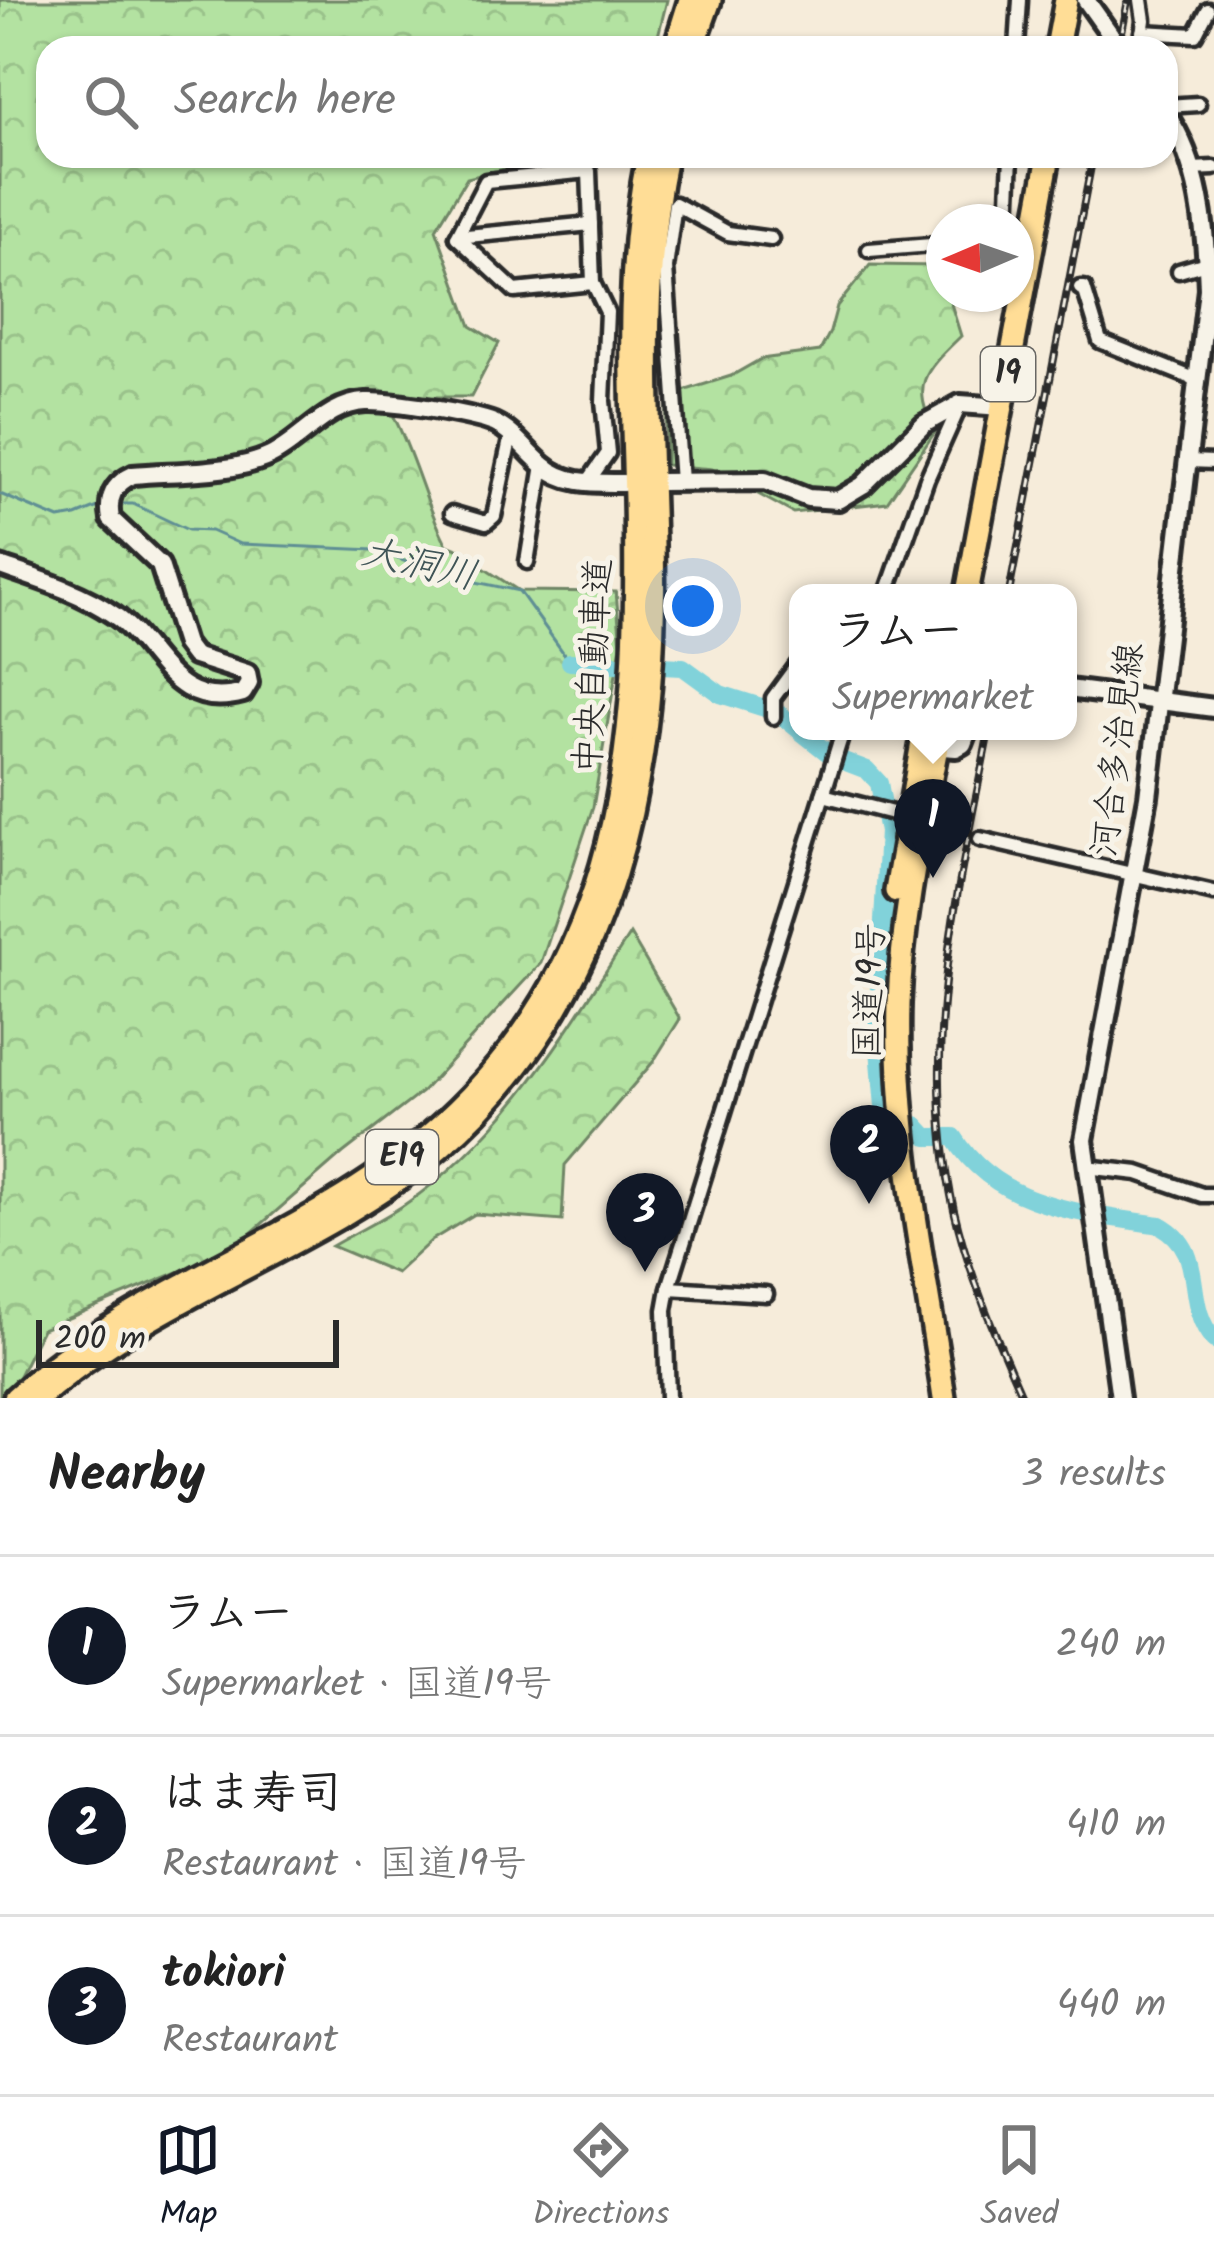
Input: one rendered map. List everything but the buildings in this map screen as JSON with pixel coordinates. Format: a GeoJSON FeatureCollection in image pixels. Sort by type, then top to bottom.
{"type":"FeatureCollection","features":[{"type":"Feature","properties":{"kind":"highway"},"geometry":{"type":"LineString","coordinates":[[679,36],[690,0]]}},
{"type":"Feature","properties":{"kind":"highway"},"geometry":{"type":"LineString","coordinates":[[698,36],[710,0]]}},
{"type":"Feature","properties":{"kind":"highway"},"geometry":{"type":"LineString","coordinates":[[1059,36],[1066,0]]}},
{"type":"Feature","properties":{"kind":"highway"},"geometry":{"type":"LineString","coordinates":[[1072,36],[1082,0]]}},
{"type":"Feature","properties":{"kind":"highway","name":"中央自動車道"},"geometry":{"type":"LineString","coordinates":[[644,650],[630,388],[632,283],[646,168]]}},
{"type":"Feature","properties":{"kind":"highway","name":"中央自動車道"},"geometry":{"type":"LineString","coordinates":[[39,1398],[139,1327],[374,1196],[440,1147],[469,1120],[545,1027],[589,951],[620,864],[633,772],[644,650],[649,301],[665,168]]}},
{"type":"Feature","properties":{"kind":"highway","name":"19"},"geometry":{"type":"LineString","coordinates":[[1028,204],[1034,168]]}},
{"type":"Feature","properties":{"kind":"highway","name":"19"},"geometry":{"type":"LineString","coordinates":[[1034,208],[1046,168]]}},
{"type":"Feature","properties":{"kind":"highway","name":"19"},"geometry":{"type":"LineString","coordinates":[[969,584],[1008,312]]}},
{"type":"Feature","properties":{"kind":"highway","name":"19"},"geometry":{"type":"LineString","coordinates":[[954,584],[995,406],[1011,312]]}},
{"type":"Feature","properties":{"kind":"highway","name":"国道19号"},"geometry":{"type":"LineString","coordinates":[[931,1398],[887,1064],[899,814],[935,740]]}},
{"type":"Feature","properties":{"kind":"highway","name":"国道19号"},"geometry":{"type":"LineString","coordinates":[[935,740],[909,891],[899,1033],[904,1113],[944,1398]]}},
{"type":"Feature","properties":{"kind":"highway","name":"中央自動車道"},"geometry":{"type":"LineString","coordinates":[[15,1398],[60,1360],[130,1313],[366,1182],[459,1107],[532,1018],[574,944],[633,772]]}},
{"type":"Feature","properties":{"kind":"street"},"geometry":{"type":"LineString","coordinates":[[1018,36],[1020,0]]}},
{"type":"Feature","properties":{"kind":"street"},"geometry":{"type":"LineString","coordinates":[[1082,0],[1110,36]]}},
{"type":"Feature","properties":{"kind":"street"},"geometry":{"type":"LineString","coordinates":[[1142,0],[1142,36]]}},
{"type":"Feature","properties":{"kind":"street"},"geometry":{"type":"LineString","coordinates":[[1142,32],[1195,35],[1208,10]]}},
{"type":"Feature","properties":{"kind":"street"},"geometry":{"type":"LineString","coordinates":[[1178,108],[1198,104]]}},
{"type":"Feature","properties":{"kind":"street","name":"河合多治見線"},"geometry":{"type":"LineString","coordinates":[[1120,1398],[1086,1168],[1087,1120],[1136,874],[1211,262],[1187,148],[1178,132]]}},
{"type":"Feature","properties":{"kind":"street"},"geometry":{"type":"LineString","coordinates":[[1009,204],[1010,168]]}},
{"type":"Feature","properties":{"kind":"street"},"geometry":{"type":"LineString","coordinates":[[1192,169],[1214,169]]}},
{"type":"Feature","properties":{"kind":"street"},"geometry":{"type":"LineString","coordinates":[[457,237],[486,181],[589,171],[593,283],[608,312],[603,401],[608,453],[587,483]]}},
{"type":"Feature","properties":{"kind":"street"},"geometry":{"type":"LineString","coordinates":[[681,482],[667,268],[675,205],[728,232],[771,239]]}},
{"type":"Feature","properties":{"kind":"street"},"geometry":{"type":"LineString","coordinates":[[457,237],[591,224]]}},
{"type":"Feature","properties":{"kind":"street"},"geometry":{"type":"LineString","coordinates":[[457,237],[514,291],[593,283]]}},
{"type":"Feature","properties":{"kind":"street"},"geometry":{"type":"LineString","coordinates":[[869,250],[926,245]]}},
{"type":"Feature","properties":{"kind":"street"},"geometry":{"type":"LineString","coordinates":[[1179,271],[1211,262]]}},
{"type":"Feature","properties":{"kind":"street"},"geometry":{"type":"LineString","coordinates":[[1080,288],[1084,288],[1100,341],[1196,380]]}},
{"type":"Feature","properties":{"kind":"street"},"geometry":{"type":"LineString","coordinates":[[0,566],[118,617],[162,670],[185,686],[234,696],[243,693],[249,683],[247,673],[194,656],[185,644],[160,565],[111,519],[111,493],[121,480],[260,459],[330,412],[363,401],[482,420],[512,435],[543,465],[568,479],[623,483]]}},
{"type":"Feature","properties":{"kind":"street"},"geometry":{"type":"LineString","coordinates":[[890,584],[927,479],[960,404]]}},
{"type":"Feature","properties":{"kind":"street"},"geometry":{"type":"LineString","coordinates":[[661,482],[765,481],[808,498],[838,500],[863,485],[924,424],[960,404],[995,406]]}},
{"type":"Feature","properties":{"kind":"street"},"geometry":{"type":"LineString","coordinates":[[452,513],[486,524],[494,516],[512,435]]}},
{"type":"Feature","properties":{"kind":"street"},"geometry":{"type":"LineString","coordinates":[[1189,461],[1214,462]]}},
{"type":"Feature","properties":{"kind":"street"},"geometry":{"type":"LineString","coordinates":[[527,562],[543,465]]}},
{"type":"Feature","properties":{"kind":"street"},"geometry":{"type":"LineString","coordinates":[[773,711],[773,698],[789,676]]}},
{"type":"Feature","properties":{"kind":"street"},"geometry":{"type":"LineString","coordinates":[[1077,690],[1214,708]]}},
{"type":"Feature","properties":{"kind":"street"},"geometry":{"type":"LineString","coordinates":[[668,1398],[664,1310],[669,1288],[840,740]]}},
{"type":"Feature","properties":{"kind":"street"},"geometry":{"type":"LineString","coordinates":[[823,795],[899,814]]}},
{"type":"Feature","properties":{"kind":"street"},"geometry":{"type":"LineString","coordinates":[[980,839],[1214,893]]}},
{"type":"Feature","properties":{"kind":"street"},"geometry":{"type":"LineString","coordinates":[[1086,1168],[1138,1173],[1214,1195]]}},
{"type":"Feature","properties":{"kind":"street"},"geometry":{"type":"LineString","coordinates":[[669,1288],[766,1294]]}},
{"type":"Feature","properties":{"kind":"green space"},"geometry":{"type":"Polygon","coordinates":[[[0,0],[667,0],[658,36],[36,36],[36,168],[510,168],[467,178],[436,229],[471,326],[499,343],[471,397],[399,397],[394,417],[447,545],[475,556],[482,567],[519,591],[616,592],[621,645],[593,807],[541,963],[422,1092],[233,1249],[42,1329],[8,1398],[0,1398],[0,0]]]}},
{"type":"Feature","properties":{"kind":"green space"},"geometry":{"type":"Polygon","coordinates":[[[870,265],[926,266],[926,312],[954,312],[961,336],[925,379],[923,401],[935,432],[887,502],[793,513],[712,469],[666,465],[667,396],[731,376],[761,359],[820,351],[837,306],[870,265]]]}},
{"type":"Feature","properties":{"kind":"green space"},"geometry":{"type":"Polygon","coordinates":[[[630,934],[680,1019],[653,1062],[565,1165],[562,1221],[475,1214],[432,1240],[396,1273],[332,1246],[404,1205],[440,1178],[503,1116],[630,934]]]}},
{"type":"Feature","properties":{"kind":"waterway","name":"大洞川"},"geometry":{"type":"LineString","coordinates":[[0,494],[59,519],[103,505]]}},
{"type":"Feature","properties":{"kind":"waterway","name":"大洞川"},"geometry":{"type":"LineString","coordinates":[[119,504],[133,504],[188,530],[211,531],[240,544],[375,550],[438,574],[519,591],[570,662]]}},
{"type":"Feature","properties":{"kind":"waterway","name":"大洞川"},"geometry":{"type":"LineString","coordinates":[[570,662],[683,667],[720,694],[777,712],[789,722]]}},
{"type":"Feature","properties":{"kind":"waterway","name":"大洞川"},"geometry":{"type":"LineString","coordinates":[[811,740],[833,757],[867,770],[879,783],[888,832],[877,1026],[884,1107]]}},
{"type":"Feature","properties":{"kind":"waterway","name":"大洞川"},"geometry":{"type":"LineString","coordinates":[[916,1125],[927,1137],[954,1137],[972,1161],[1018,1193],[1073,1211],[1160,1225],[1185,1249],[1198,1309],[1214,1340]]}},
{"type":"Feature","properties":{"kind":"railway"},"geometry":{"type":"LineString","coordinates":[[1121,36],[1128,0]]}},
{"type":"Feature","properties":{"kind":"railway"},"geometry":{"type":"LineString","coordinates":[[1011,584],[1091,168]]}},
{"type":"Feature","properties":{"kind":"railway"},"geometry":{"type":"LineString","coordinates":[[987,740],[946,969],[940,1089],[944,1149],[960,1234],[1023,1398]]}},
{"type":"Feature","properties":{"kind":"place","name":"ラムー"},"geometry":{"type":"Point","coordinates":[933,878]}},
{"type":"Feature","properties":{"kind":"place","name":"はま寿司"},"geometry":{"type":"Point","coordinates":[869,1204]}},
{"type":"Feature","properties":{"kind":"place","name":"tokiori"},"geometry":{"type":"Point","coordinates":[645,1272]}}]}
